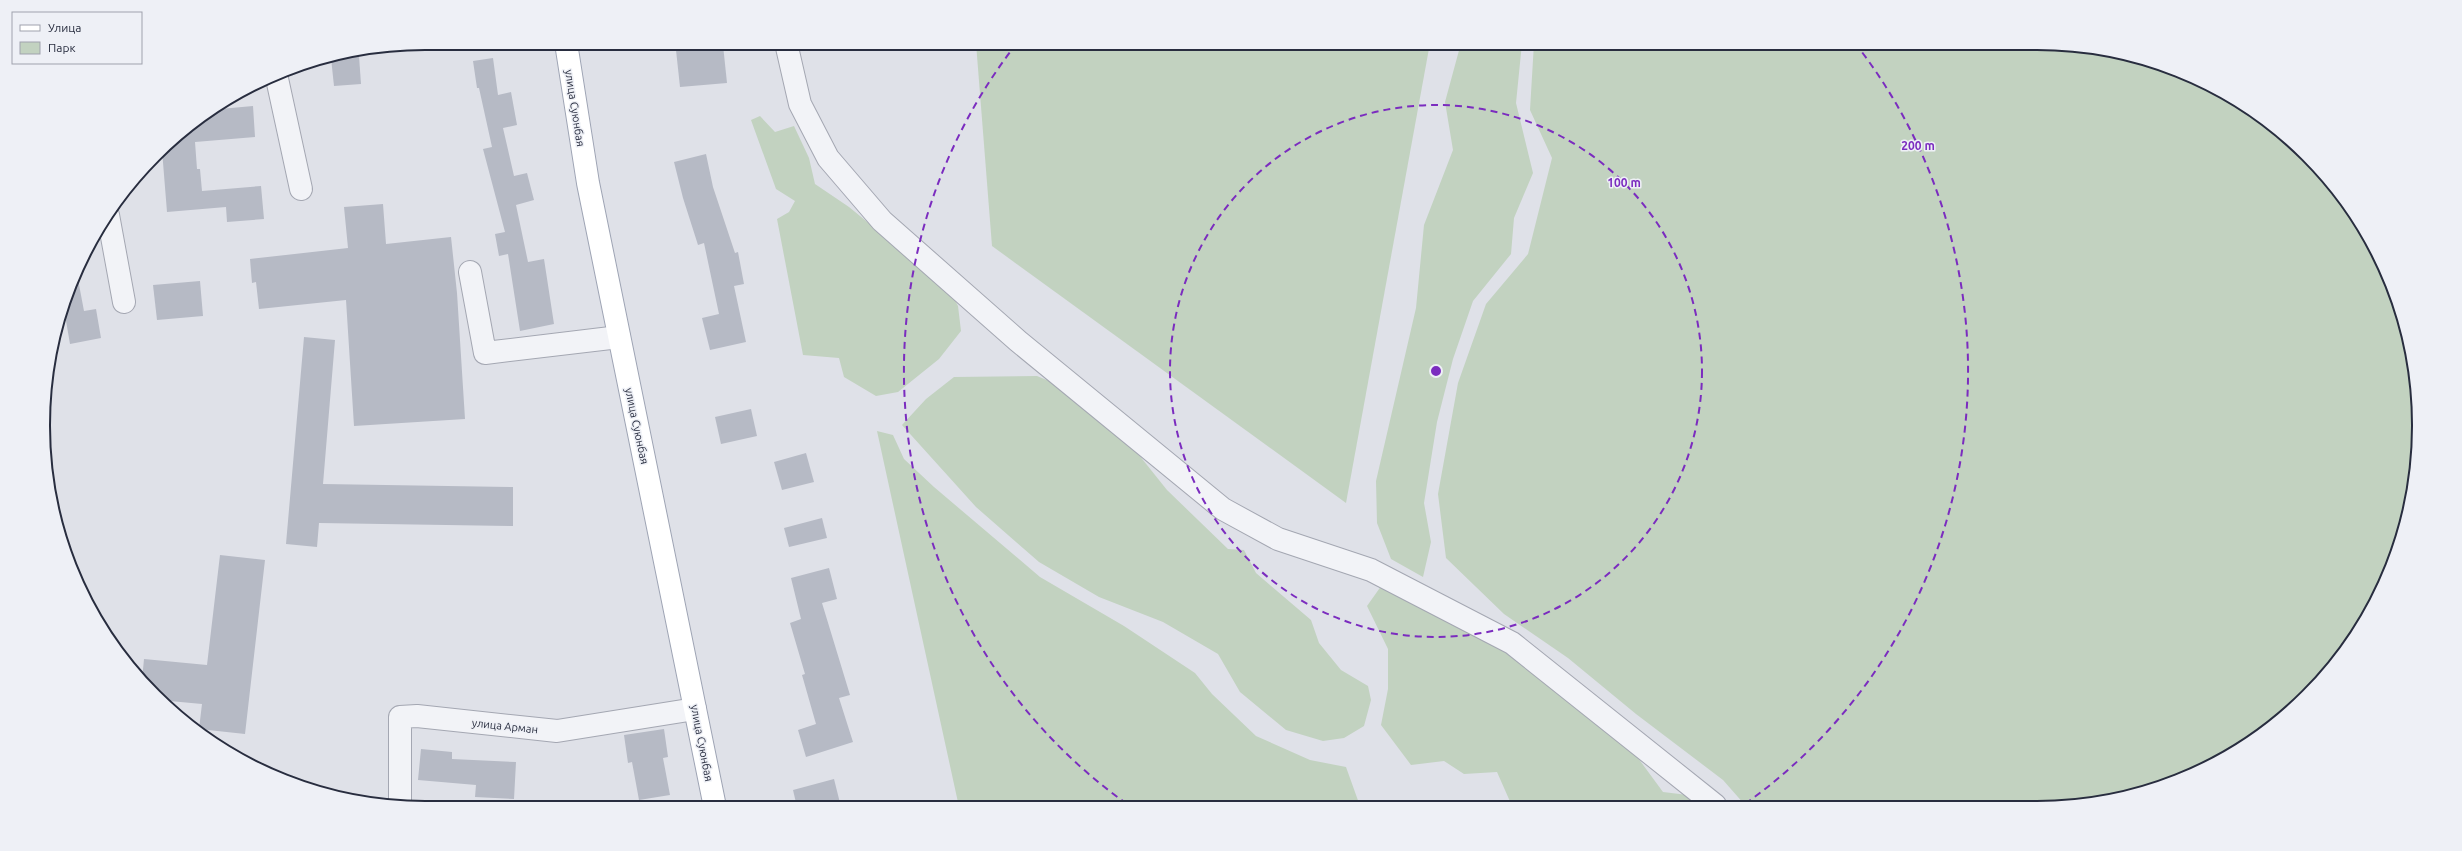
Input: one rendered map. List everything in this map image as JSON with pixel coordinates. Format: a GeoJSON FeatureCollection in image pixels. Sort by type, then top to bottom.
{"type":"FeatureCollection","features":[{"type":"Feature","properties":{"kind":"main road","name":"улица Суюнбая"},"geometry":{"type":"LineString","coordinates":[[567,50],[588,183],[714,801]]}},
{"type":"Feature","properties":{"kind":"street"},"geometry":{"type":"LineString","coordinates":[[788,50],[800,104],[828,158],[882,221],[1018,341],[1223,509],[1278,539],[1371,570],[1512,643],[1709,801]]}},
{"type":"Feature","properties":{"kind":"street"},"geometry":{"type":"LineString","coordinates":[[278,81],[301,189]]}},
{"type":"Feature","properties":{"kind":"street"},"geometry":{"type":"LineString","coordinates":[[109,223],[124,302]]}},
{"type":"Feature","properties":{"kind":"street"},"geometry":{"type":"LineString","coordinates":[[470,272],[485,353],[619,337]]}},
{"type":"Feature","properties":{"kind":"street","name":"улица Арман"},"geometry":{"type":"LineString","coordinates":[[400,800],[400,718],[417,716],[557,731],[695,709]]}},
{"type":"Feature","properties":{"kind":"green space"},"geometry":{"type":"Polygon","coordinates":[[[977,50],[1429,50],[1346,503],[992,246],[977,50]]]}},
{"type":"Feature","properties":{"kind":"green space"},"geometry":{"type":"Polygon","coordinates":[[[1459,50],[1521,50],[1516,103],[1533,173],[1514,218],[1511,254],[1473,301],[1453,359],[1437,422],[1424,503],[1431,542],[1423,577],[1391,559],[1377,523],[1376,481],[1416,308],[1424,225],[1453,150],[1445,102],[1459,50]]]}},
{"type":"Feature","properties":{"kind":"green space"},"geometry":{"type":"Polygon","coordinates":[[[1534,50],[2036,50],[2086,53],[2134,63],[2157,70],[2203,89],[2245,113],[2284,143],[2302,160],[2319,178],[2349,217],[2373,259],[2383,282],[2392,305],[2405,352],[2409,376],[2412,426],[2409,475],[2405,499],[2392,546],[2383,569],[2373,592],[2349,634],[2319,673],[2302,691],[2284,708],[2245,738],[2203,762],[2157,781],[2134,788],[2086,798],[2036,801],[1741,801],[1723,780],[1636,714],[1568,658],[1504,614],[1446,558],[1438,494],[1458,383],[1486,304],[1528,254],[1552,158],[1530,110],[1534,50]]]}},
{"type":"Feature","properties":{"kind":"green space"},"geometry":{"type":"Polygon","coordinates":[[[760,116],[775,132],[794,126],[809,158],[815,184],[849,207],[882,234],[940,272],[958,306],[961,331],[939,359],[898,392],[876,396],[844,377],[839,358],[803,355],[777,219],[789,212],[795,201],[776,189],[751,120],[760,116]]]}},
{"type":"Feature","properties":{"kind":"green space"},"geometry":{"type":"Polygon","coordinates":[[[1037,376],[1061,386],[1139,455],[1167,490],[1228,549],[1244,550],[1256,573],[1311,620],[1319,643],[1341,670],[1368,686],[1371,700],[1364,726],[1344,738],[1323,741],[1286,730],[1240,692],[1218,654],[1163,622],[1099,597],[1039,562],[976,507],[902,425],[926,399],[954,377],[1037,376]]]}},
{"type":"Feature","properties":{"kind":"green space"},"geometry":{"type":"Polygon","coordinates":[[[877,431],[893,435],[904,459],[934,487],[1040,577],[1124,626],[1195,673],[1212,694],[1256,736],[1310,760],[1346,767],[1358,801],[958,801],[877,431]]]}},
{"type":"Feature","properties":{"kind":"green space"},"geometry":{"type":"Polygon","coordinates":[[[1384,582],[1485,635],[1638,758],[1663,792],[1704,797],[1708,801],[1510,801],[1497,772],[1464,774],[1444,761],[1411,765],[1381,725],[1388,689],[1388,649],[1367,606],[1384,582]]]}},
{"type":"Feature","properties":{"kind":"building"},"geometry":{"type":"Polygon","coordinates":[[[676,50],[724,50],[727,83],[680,87],[676,50]]]}},
{"type":"Feature","properties":{"kind":"building"},"geometry":{"type":"Polygon","coordinates":[[[359,56],[361,84],[334,86],[331,62],[359,56]]]}},
{"type":"Feature","properties":{"kind":"building"},"geometry":{"type":"Polygon","coordinates":[[[493,58],[498,95],[511,92],[517,125],[503,128],[514,176],[527,173],[534,200],[516,205],[528,262],[544,259],[554,324],[520,331],[508,254],[499,256],[495,234],[505,232],[483,149],[492,147],[479,88],[477,88],[473,61],[493,58]]]}},
{"type":"Feature","properties":{"kind":"building"},"geometry":{"type":"Polygon","coordinates":[[[253,106],[255,137],[195,142],[197,169],[200,169],[202,191],[261,186],[264,219],[227,222],[226,207],[167,212],[163,158],[178,143],[224,109],[253,106]]]}},
{"type":"Feature","properties":{"kind":"building"},"geometry":{"type":"Polygon","coordinates":[[[706,154],[713,187],[735,253],[738,252],[744,284],[734,286],[746,342],[710,350],[702,318],[719,314],[704,243],[698,245],[683,198],[674,162],[706,154]]]}},
{"type":"Feature","properties":{"kind":"building"},"geometry":{"type":"Polygon","coordinates":[[[383,204],[386,244],[451,237],[457,293],[465,419],[354,426],[346,300],[259,309],[256,282],[252,283],[250,259],[348,248],[344,207],[383,204]]]}},
{"type":"Feature","properties":{"kind":"building"},"geometry":{"type":"Polygon","coordinates":[[[200,281],[203,316],[157,320],[153,285],[200,281]]]}},
{"type":"Feature","properties":{"kind":"building"},"geometry":{"type":"Polygon","coordinates":[[[79,283],[84,311],[96,309],[101,338],[70,344],[66,319],[79,283]]]}},
{"type":"Feature","properties":{"kind":"building"},"geometry":{"type":"Polygon","coordinates":[[[304,337],[335,340],[323,484],[513,487],[513,526],[319,523],[317,547],[286,544],[304,337]]]}},
{"type":"Feature","properties":{"kind":"building"},"geometry":{"type":"Polygon","coordinates":[[[751,409],[757,436],[721,444],[715,417],[751,409]]]}},
{"type":"Feature","properties":{"kind":"building"},"geometry":{"type":"Polygon","coordinates":[[[806,453],[814,482],[782,490],[774,462],[806,453]]]}},
{"type":"Feature","properties":{"kind":"building"},"geometry":{"type":"Polygon","coordinates":[[[822,518],[827,538],[789,547],[784,528],[822,518]]]}},
{"type":"Feature","properties":{"kind":"building"},"geometry":{"type":"Polygon","coordinates":[[[220,555],[265,560],[245,734],[206,730],[199,725],[202,704],[171,701],[143,673],[144,659],[207,665],[220,555]]]}},
{"type":"Feature","properties":{"kind":"building"},"geometry":{"type":"Polygon","coordinates":[[[829,568],[837,599],[822,603],[850,695],[839,698],[853,742],[806,757],[798,730],[816,724],[802,675],[805,674],[790,623],[801,619],[791,578],[829,568]]]}},
{"type":"Feature","properties":{"kind":"building"},"geometry":{"type":"Polygon","coordinates":[[[664,729],[668,757],[663,758],[670,795],[639,800],[632,762],[628,763],[624,735],[664,729]]]}},
{"type":"Feature","properties":{"kind":"building"},"geometry":{"type":"Polygon","coordinates":[[[421,749],[452,752],[452,759],[516,762],[514,799],[475,797],[476,785],[418,780],[421,749]]]}},
{"type":"Feature","properties":{"kind":"building"},"geometry":{"type":"Polygon","coordinates":[[[834,779],[840,801],[796,801],[793,790],[834,779]]]}}]}
